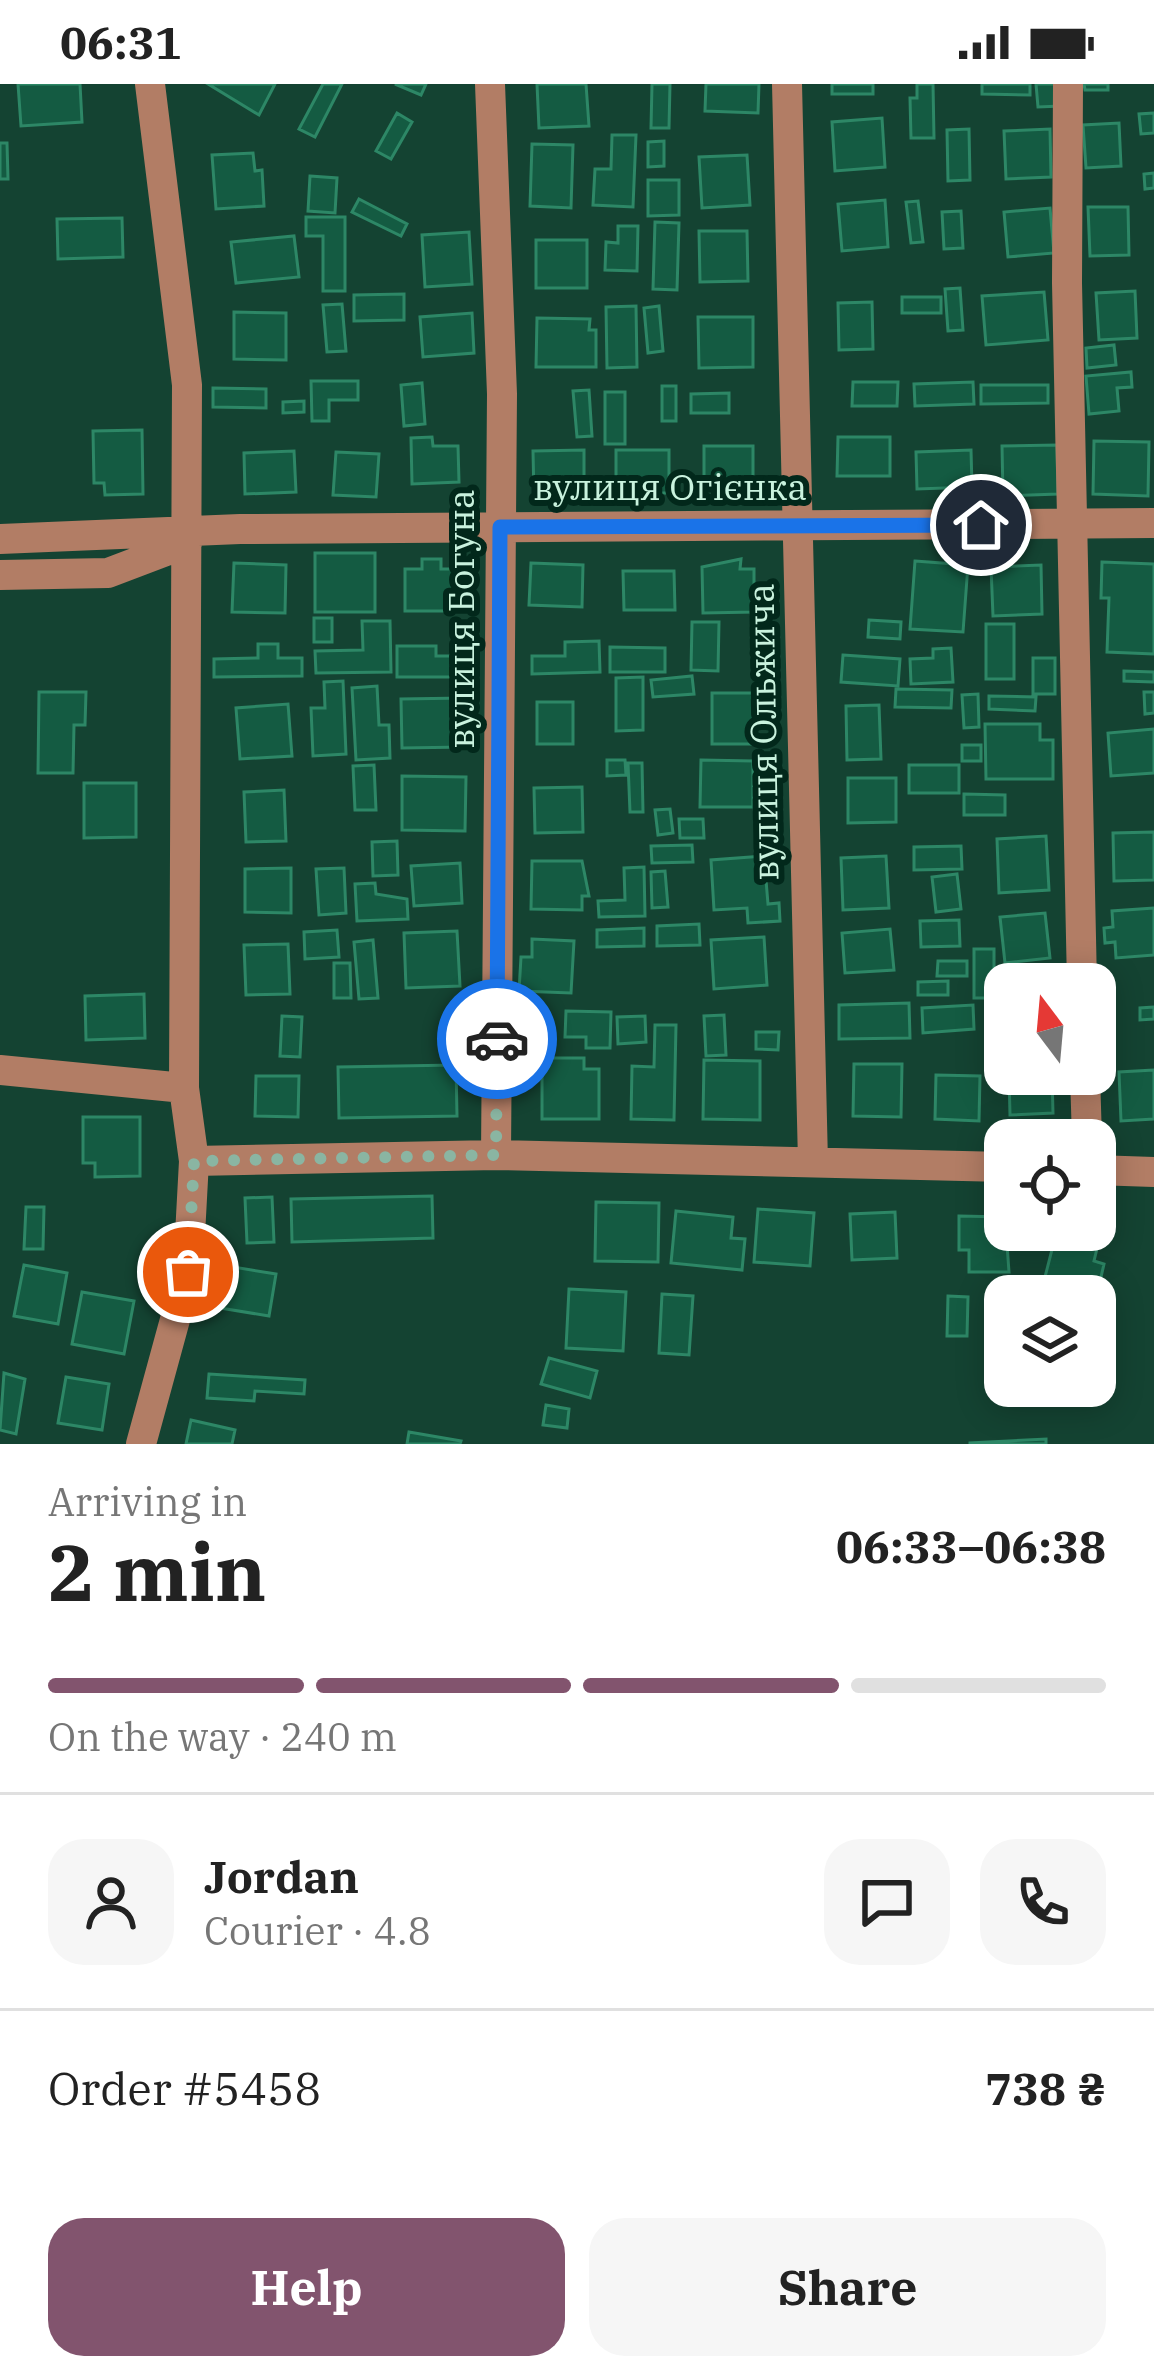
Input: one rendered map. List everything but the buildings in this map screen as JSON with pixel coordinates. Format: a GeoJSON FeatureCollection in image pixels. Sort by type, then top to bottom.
{"type":"FeatureCollection","features":[{"type":"Feature","properties":{"kind":"street"},"geometry":{"type":"LineString","coordinates":[[141,1444],[186,1285],[194,1161],[184,1088],[186,361],[150,84]]}},
{"type":"Feature","properties":{"kind":"street","name":"вулиця Богуна"},"geometry":{"type":"LineString","coordinates":[[490,84],[501,349],[496,1155]]}},
{"type":"Feature","properties":{"kind":"street","name":"вулиця Ольжича"},"geometry":{"type":"LineString","coordinates":[[787,84],[813,1162]]}},
{"type":"Feature","properties":{"kind":"street"},"geometry":{"type":"LineString","coordinates":[[1069,84],[1082,963]]}},
{"type":"Feature","properties":{"kind":"street","name":"вулиця Огієнка"},"geometry":{"type":"LineString","coordinates":[[0,539],[500,527],[1154,523]]}},
{"type":"Feature","properties":{"kind":"street"},"geometry":{"type":"LineString","coordinates":[[0,575],[108,573],[187,538]]}},
{"type":"Feature","properties":{"kind":"street"},"geometry":{"type":"LineString","coordinates":[[0,1070],[184,1088]]}},
{"type":"Feature","properties":{"kind":"street"},"geometry":{"type":"LineString","coordinates":[[194,1161],[496,1155],[984,1166]]}},
{"type":"Feature","properties":{"kind":"street"},"geometry":{"type":"LineString","coordinates":[[1116,1171],[1154,1172]]}},
{"type":"Feature","properties":{"kind":"way so far"},"geometry":{"type":"LineString","coordinates":[[188,1272],[194,1161],[496,1155],[497,1039]]}},
{"type":"Feature","properties":{"kind":"route"},"geometry":{"type":"LineString","coordinates":[[497,1039],[500,527],[981,525]]}}]}
